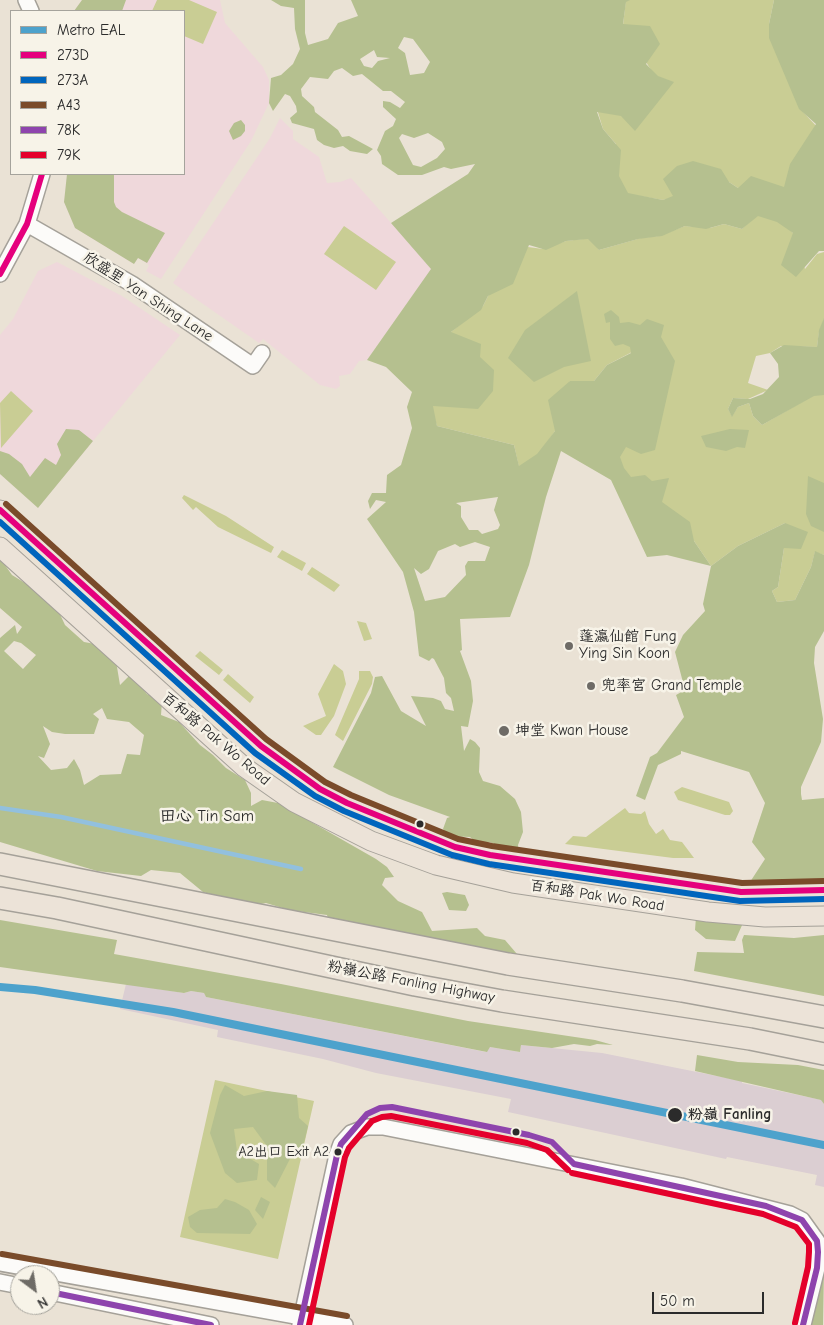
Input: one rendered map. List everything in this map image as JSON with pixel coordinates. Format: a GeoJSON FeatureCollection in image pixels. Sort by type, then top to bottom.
{"type":"FeatureCollection","features":[{"type":"Feature","properties":{"kind":"highway"},"geometry":{"type":"LineString","coordinates":[[0,864],[498,962],[682,991],[824,1017]]}},
{"type":"Feature","properties":{"kind":"highway","name":"粉嶺公路 Fanling Highway"},"geometry":{"type":"LineString","coordinates":[[0,898],[57,908],[425,987],[750,1039],[824,1054]]}},
{"type":"Feature","properties":{"kind":"main road","name":"百和路 Pak Wo Road"},"geometry":{"type":"LineString","coordinates":[[0,510],[261,746],[320,789],[347,804],[455,847],[490,855],[740,892],[824,890]]}},
{"type":"Feature","properties":{"kind":"main road","name":"百和路 Pak Wo Road"},"geometry":{"type":"LineString","coordinates":[[0,548],[244,767],[294,802],[371,842],[436,865],[512,883],[708,912],[765,917],[824,916]]}},
{"type":"Feature","properties":{"kind":"street"},"geometry":{"type":"LineString","coordinates":[[0,274],[27,224],[42,175]]}},
{"type":"Feature","properties":{"kind":"street","name":"欣盛里 Yan Shing Lane"},"geometry":{"type":"LineString","coordinates":[[27,224],[132,284],[253,366],[262,353]]}},
{"type":"Feature","properties":{"kind":"street"},"geometry":{"type":"LineString","coordinates":[[301,1321],[341,1144],[351,1133],[367,1127],[383,1127],[681,1186],[790,1214],[802,1220],[817,1241],[817,1268],[803,1325]]}},
{"type":"Feature","properties":{"kind":"street"},"geometry":{"type":"LineString","coordinates":[[0,1263],[301,1321],[345,1325]]}},
{"type":"Feature","properties":{"kind":"street"},"geometry":{"type":"LineString","coordinates":[[60,1294],[211,1325]]}},
{"type":"Feature","properties":{"kind":"shaded area"},"geometry":{"type":"Polygon","coordinates":[[[82,0],[220,0],[225,23],[263,67],[269,80],[269,103],[251,141],[161,279],[146,271],[149,265],[138,258],[134,264],[75,228],[64,202],[67,175],[185,175],[185,10],[75,10],[82,0]]]}},
{"type":"Feature","properties":{"kind":"shaded area"},"geometry":{"type":"Polygon","coordinates":[[[280,118],[293,131],[293,139],[319,157],[327,183],[340,182],[351,178],[432,269],[367,360],[359,361],[350,374],[339,376],[340,386],[336,389],[320,385],[263,339],[259,343],[173,283],[270,138],[280,118]]]}},
{"type":"Feature","properties":{"kind":"shaded area"},"geometry":{"type":"Polygon","coordinates":[[[57,262],[122,296],[180,335],[38,508],[0,474],[0,335],[13,319],[38,271],[57,262]]]}},
{"type":"Feature","properties":{"kind":"shaded area"},"geometry":{"type":"Polygon","coordinates":[[[126,984],[184,993],[191,991],[204,993],[206,997],[486,1052],[490,1047],[520,1052],[521,1045],[602,1053],[742,1081],[742,1083],[822,1100],[824,1104],[824,1187],[815,1185],[817,1175],[727,1157],[726,1159],[508,1112],[511,1099],[376,1073],[323,1059],[217,1037],[218,1030],[120,1009],[126,984]]]}},
{"type":"Feature","properties":{"kind":"green space"},"geometry":{"type":"Polygon","coordinates":[[[82,0],[126,0],[122,10],[75,10],[82,0]]]}},
{"type":"Feature","properties":{"kind":"green space"},"geometry":{"type":"Polygon","coordinates":[[[157,0],[189,0],[217,12],[203,44],[185,36],[185,10],[152,10],[157,0]]]}},
{"type":"Feature","properties":{"kind":"green space"},"geometry":{"type":"Polygon","coordinates":[[[271,0],[305,0],[305,33],[308,45],[328,39],[338,23],[358,16],[351,0],[630,0],[626,2],[623,24],[650,26],[660,44],[646,64],[658,76],[674,82],[635,131],[621,116],[597,112],[603,129],[621,150],[619,176],[628,193],[663,200],[673,196],[663,179],[677,166],[693,161],[721,169],[729,182],[738,188],[751,176],[784,187],[790,164],[816,124],[799,109],[769,38],[769,24],[774,0],[824,0],[824,251],[819,251],[796,277],[781,265],[793,233],[777,222],[758,216],[742,229],[724,224],[706,229],[685,226],[662,236],[638,239],[599,250],[588,239],[566,241],[546,250],[529,245],[513,284],[488,296],[481,310],[451,332],[481,344],[480,357],[494,370],[493,391],[478,409],[433,406],[437,426],[514,445],[519,466],[537,454],[555,431],[548,400],[570,381],[594,381],[607,365],[631,353],[630,347],[623,344],[615,346],[610,339],[610,322],[606,323],[604,314],[611,310],[619,317],[620,323],[629,322],[640,325],[647,319],[664,325],[661,337],[675,361],[655,450],[641,454],[626,447],[620,457],[624,468],[631,477],[645,475],[652,481],[669,478],[662,502],[690,522],[694,541],[711,566],[667,555],[647,557],[611,480],[561,451],[546,497],[529,565],[510,617],[460,619],[462,650],[460,651],[471,681],[473,701],[468,727],[461,726],[464,751],[470,739],[475,742],[480,748],[479,772],[483,781],[500,786],[515,799],[521,812],[523,832],[518,845],[519,854],[490,842],[477,843],[470,837],[448,836],[443,829],[447,818],[450,817],[389,795],[333,767],[371,693],[375,677],[382,676],[401,711],[426,726],[411,696],[433,698],[441,701],[445,709],[454,711],[451,698],[446,693],[444,678],[434,659],[432,658],[429,661],[419,656],[414,612],[403,572],[367,519],[386,502],[376,500],[370,509],[368,501],[372,493],[386,493],[387,475],[401,465],[412,428],[407,407],[412,392],[386,367],[367,360],[431,269],[391,223],[468,174],[475,164],[451,169],[444,167],[422,175],[398,175],[382,164],[381,156],[377,150],[385,131],[393,126],[396,119],[383,107],[383,101],[390,102],[400,108],[405,102],[391,91],[383,91],[362,74],[353,76],[342,68],[334,71],[328,79],[310,77],[301,89],[302,96],[314,107],[315,112],[338,130],[342,137],[349,136],[373,149],[367,154],[350,151],[343,146],[334,148],[324,145],[317,140],[314,129],[292,123],[290,118],[297,112],[290,96],[285,94],[273,111],[269,103],[271,78],[281,75],[293,64],[300,49],[295,29],[294,8],[281,6],[271,0]],[[404,37],[398,48],[405,53],[410,75],[424,73],[430,62],[413,39],[404,37]],[[374,50],[360,59],[364,66],[372,68],[378,61],[390,58],[377,57],[374,50]],[[428,133],[414,138],[402,134],[399,138],[413,165],[421,167],[437,158],[445,149],[442,142],[428,133]],[[498,497],[456,503],[461,506],[461,517],[469,530],[478,530],[482,534],[498,529],[500,525],[494,510],[498,497]],[[475,542],[460,547],[455,544],[438,551],[429,569],[421,574],[414,568],[425,601],[445,597],[466,575],[465,566],[468,561],[485,561],[490,547],[475,542]]]}},
{"type":"Feature","properties":{"kind":"green space"},"geometry":{"type":"Polygon","coordinates":[[[626,0],[774,0],[769,24],[803,112],[819,129],[785,187],[738,188],[729,182],[663,200],[628,194],[594,207],[616,144],[603,129],[597,109],[656,78],[623,25],[626,0]]]}},
{"type":"Feature","properties":{"kind":"green space"},"geometry":{"type":"Polygon","coordinates":[[[241,120],[245,125],[245,131],[241,136],[233,140],[229,131],[234,123],[241,120]]]}},
{"type":"Feature","properties":{"kind":"green space"},"geometry":{"type":"Polygon","coordinates":[[[67,175],[114,175],[114,202],[116,207],[122,212],[165,233],[147,263],[138,258],[134,264],[75,228],[64,202],[67,175]]]}},
{"type":"Feature","properties":{"kind":"green space"},"geometry":{"type":"Polygon","coordinates":[[[759,213],[781,221],[795,235],[805,269],[817,254],[824,252],[824,319],[819,332],[817,347],[781,346],[770,353],[756,356],[748,383],[768,390],[748,399],[733,398],[728,409],[732,416],[738,407],[749,403],[753,416],[762,425],[814,395],[824,394],[824,555],[815,552],[811,567],[795,600],[777,602],[772,591],[778,587],[784,548],[785,523],[738,546],[711,566],[694,541],[608,473],[661,337],[607,365],[594,381],[570,381],[555,431],[538,456],[519,467],[514,445],[437,426],[430,404],[451,332],[483,306],[488,296],[528,247],[543,249],[566,241],[591,238],[599,250],[641,238],[659,236],[685,226],[710,228],[724,224],[742,229],[759,213]]]}},
{"type":"Feature","properties":{"kind":"green space"},"geometry":{"type":"Polygon","coordinates":[[[344,226],[396,262],[376,290],[324,254],[344,226]]]}},
{"type":"Feature","properties":{"kind":"green space"},"geometry":{"type":"Polygon","coordinates":[[[577,291],[591,361],[564,367],[534,382],[508,358],[525,330],[577,291]]]}},
{"type":"Feature","properties":{"kind":"green space"},"geometry":{"type":"Polygon","coordinates":[[[824,318],[824,395],[814,396],[762,425],[753,416],[749,403],[738,407],[732,417],[728,409],[733,398],[750,399],[763,394],[779,377],[778,364],[770,353],[784,345],[817,347],[819,330],[824,318]]]}},
{"type":"Feature","properties":{"kind":"green space"},"geometry":{"type":"Polygon","coordinates":[[[11,391],[33,411],[1,448],[0,403],[11,391]]]}},
{"type":"Feature","properties":{"kind":"green space"},"geometry":{"type":"Polygon","coordinates":[[[66,429],[79,430],[93,441],[38,508],[0,474],[0,451],[9,454],[22,464],[30,477],[45,458],[56,465],[61,455],[57,444],[66,429]]]}},
{"type":"Feature","properties":{"kind":"green space"},"geometry":{"type":"Polygon","coordinates":[[[730,429],[749,430],[745,448],[737,447],[726,451],[706,447],[701,436],[730,429]]]}},
{"type":"Feature","properties":{"kind":"green space"},"geometry":{"type":"Polygon","coordinates":[[[808,476],[824,483],[824,532],[811,526],[806,514],[808,476]]]}},
{"type":"Feature","properties":{"kind":"green space"},"geometry":{"type":"Polygon","coordinates":[[[184,495],[226,516],[274,547],[271,553],[218,527],[196,507],[193,510],[182,498],[184,495]]]}},
{"type":"Feature","properties":{"kind":"green space"},"geometry":{"type":"Polygon","coordinates":[[[785,523],[808,532],[801,549],[784,548],[778,587],[772,591],[777,602],[795,600],[811,567],[815,551],[824,555],[824,631],[815,647],[814,663],[823,719],[821,742],[801,787],[801,794],[802,800],[824,798],[824,885],[750,882],[765,859],[752,842],[765,803],[749,772],[681,751],[681,754],[658,765],[645,800],[636,796],[650,757],[657,753],[684,717],[676,695],[685,690],[675,652],[683,635],[705,611],[703,604],[711,566],[738,546],[785,523]]]}},
{"type":"Feature","properties":{"kind":"green space"},"geometry":{"type":"Polygon","coordinates":[[[282,550],[306,563],[302,571],[277,557],[282,550]]]}},
{"type":"Feature","properties":{"kind":"green space"},"geometry":{"type":"Polygon","coordinates":[[[0,558],[12,575],[38,591],[58,610],[65,625],[84,642],[95,644],[116,661],[120,685],[129,676],[147,694],[162,702],[161,715],[179,722],[200,745],[226,768],[245,780],[251,793],[251,806],[262,800],[278,803],[376,859],[387,867],[394,877],[385,878],[382,885],[398,901],[422,912],[432,931],[477,928],[485,936],[505,940],[517,954],[509,961],[330,925],[327,915],[289,910],[266,903],[250,906],[203,892],[180,873],[151,870],[141,876],[97,871],[0,842],[0,638],[15,625],[17,634],[22,627],[0,608],[0,558]],[[14,641],[4,651],[23,669],[36,655],[21,643],[14,641]],[[102,708],[93,714],[99,719],[94,734],[52,732],[43,726],[50,744],[44,758],[38,756],[51,770],[67,768],[74,759],[80,770],[84,785],[100,775],[121,774],[127,754],[140,755],[144,735],[129,722],[107,719],[102,708]]]}},
{"type":"Feature","properties":{"kind":"green space"},"geometry":{"type":"Polygon","coordinates":[[[312,567],[340,585],[334,592],[307,574],[312,567]]]}},
{"type":"Feature","properties":{"kind":"green space"},"geometry":{"type":"Polygon","coordinates":[[[357,621],[366,623],[372,639],[364,641],[357,621]]]}},
{"type":"Feature","properties":{"kind":"green space"},"geometry":{"type":"Polygon","coordinates":[[[200,651],[223,670],[219,675],[195,656],[200,651]]]}},
{"type":"Feature","properties":{"kind":"green space"},"geometry":{"type":"Polygon","coordinates":[[[334,664],[343,671],[346,684],[334,716],[321,735],[316,735],[303,726],[326,716],[318,694],[334,664]]]}},
{"type":"Feature","properties":{"kind":"green space"},"geometry":{"type":"Polygon","coordinates":[[[359,671],[370,671],[373,677],[372,684],[343,741],[335,735],[359,679],[359,671]]]}},
{"type":"Feature","properties":{"kind":"green space"},"geometry":{"type":"Polygon","coordinates":[[[228,674],[254,697],[250,703],[223,680],[228,674]]]}},
{"type":"Feature","properties":{"kind":"green space"},"geometry":{"type":"Polygon","coordinates":[[[682,787],[729,802],[733,811],[730,815],[725,815],[678,800],[674,792],[682,787]]]}},
{"type":"Feature","properties":{"kind":"green space"},"geometry":{"type":"Polygon","coordinates":[[[625,808],[629,813],[641,814],[645,811],[649,824],[656,834],[663,829],[670,840],[682,842],[694,858],[673,858],[565,844],[573,836],[586,837],[625,808]]]}},
{"type":"Feature","properties":{"kind":"green space"},"geometry":{"type":"Polygon","coordinates":[[[442,893],[465,895],[469,905],[466,911],[449,910],[442,893]]]}},
{"type":"Feature","properties":{"kind":"green space"},"geometry":{"type":"Polygon","coordinates":[[[696,917],[743,923],[735,941],[706,939],[695,930],[696,917]]]}},
{"type":"Feature","properties":{"kind":"green space"},"geometry":{"type":"Polygon","coordinates":[[[0,920],[117,940],[114,954],[281,984],[468,1021],[595,1040],[613,1045],[597,1044],[590,1046],[574,1044],[552,1048],[521,1045],[520,1052],[490,1047],[487,1052],[206,997],[204,993],[191,991],[184,993],[0,967],[0,920]]]}},
{"type":"Feature","properties":{"kind":"green space"},"geometry":{"type":"Polygon","coordinates":[[[744,935],[794,938],[824,935],[824,996],[694,971],[697,952],[744,953],[742,940],[744,935]]]}},
{"type":"Feature","properties":{"kind":"green space"},"geometry":{"type":"Polygon","coordinates":[[[697,1055],[738,1062],[798,1065],[824,1070],[824,1104],[821,1100],[695,1071],[697,1055]]]}},
{"type":"Feature","properties":{"kind":"green space"},"geometry":{"type":"Polygon","coordinates":[[[215,1080],[314,1101],[278,1259],[180,1237],[215,1080]]]}},
{"type":"Feature","properties":{"kind":"green space"},"geometry":{"type":"Polygon","coordinates":[[[225,1085],[244,1096],[267,1091],[297,1095],[299,1118],[308,1126],[303,1147],[292,1155],[275,1188],[267,1180],[267,1146],[253,1127],[234,1129],[237,1151],[259,1164],[257,1180],[237,1183],[225,1173],[210,1133],[220,1095],[225,1085]]]}},
{"type":"Feature","properties":{"kind":"green space"},"geometry":{"type":"Polygon","coordinates":[[[261,1197],[270,1202],[263,1219],[255,1210],[261,1197]]]}},
{"type":"Feature","properties":{"kind":"green space"},"geometry":{"type":"Polygon","coordinates":[[[225,1199],[249,1210],[257,1224],[250,1234],[197,1233],[190,1227],[188,1217],[200,1210],[217,1208],[225,1199]]]}},
{"type":"Feature","properties":{"kind":"green space"},"geometry":{"type":"Polygon","coordinates":[[[824,1266],[823,1325],[810,1325],[824,1266]]]}},
{"type":"Feature","properties":{"kind":"waterway"},"geometry":{"type":"LineString","coordinates":[[0,808],[61,817],[301,869]]}},
{"type":"Feature","properties":{"kind":"metro line","name":"EAL"},"geometry":{"type":"LineString","coordinates":[[0,987],[35,990],[173,1012],[824,1145]]}},
{"type":"Feature","properties":{"kind":"transit line","name":"273D"},"geometry":{"type":"LineString","coordinates":[[0,274],[27,224],[42,175]]}},
{"type":"Feature","properties":{"kind":"transit line","name":"A43"},"geometry":{"type":"LineString","coordinates":[[6,504],[266,739],[325,782],[351,795],[458,839],[492,846],[742,883],[824,881]]}},
{"type":"Feature","properties":{"kind":"transit line","name":"273D"},"geometry":{"type":"LineString","coordinates":[[0,510],[261,746],[320,789],[347,803],[455,847],[490,855],[741,892],[824,890]]}},
{"type":"Feature","properties":{"kind":"transit line","name":"273A"},"geometry":{"type":"LineString","coordinates":[[0,522],[255,753],[315,796],[344,811],[452,855],[489,864],[740,901],[824,899]]}},
{"type":"Feature","properties":{"kind":"transit line","name":"78K"},"geometry":{"type":"LineString","coordinates":[[300,1325],[337,1155],[341,1144],[367,1114],[380,1108],[392,1107],[529,1135],[552,1142],[574,1164]]}},
{"type":"Feature","properties":{"kind":"transit line","name":"79K"},"geometry":{"type":"LineString","coordinates":[[309,1325],[345,1157],[349,1148],[372,1121],[391,1116],[527,1143],[547,1150],[568,1170]]}},
{"type":"Feature","properties":{"kind":"transit line","name":"78K"},"geometry":{"type":"LineString","coordinates":[[574,1164],[766,1206],[802,1220],[817,1241],[818,1252],[817,1268],[803,1325]]}},
{"type":"Feature","properties":{"kind":"transit line","name":"79K"},"geometry":{"type":"LineString","coordinates":[[572,1173],[763,1214],[796,1227],[809,1244],[809,1252],[808,1267],[795,1323]]}},
{"type":"Feature","properties":{"kind":"transit line","name":"A43"},"geometry":{"type":"LineString","coordinates":[[2,1254],[347,1316]]}},
{"type":"Feature","properties":{"kind":"transit line","name":"78K"},"geometry":{"type":"LineString","coordinates":[[60,1294],[211,1325]]}},
{"type":"Feature","properties":{"kind":"place","name":"蓬瀛仙館 Fung Ying Sin Koon"},"geometry":{"type":"Point","coordinates":[569,646]}},
{"type":"Feature","properties":{"kind":"place","name":"兜率宮 Grand Temple"},"geometry":{"type":"Point","coordinates":[591,686]}},
{"type":"Feature","properties":{"kind":"place","name":"坤堂 Kwan House"},"geometry":{"type":"Point","coordinates":[504,731]}},
{"type":"Feature","properties":{"kind":"place","name":"粉嶺 Fanling"},"geometry":{"type":"Point","coordinates":[675,1115]}},
{"type":"Feature","properties":{"kind":"place","name":"A2出口 Exit A2"},"geometry":{"type":"Point","coordinates":[338,1152]}},
{"type":"Feature","properties":{"kind":"district","name":"田心 Tin Sam"},"geometry":{"type":"Point","coordinates":[207,816]}}]}
